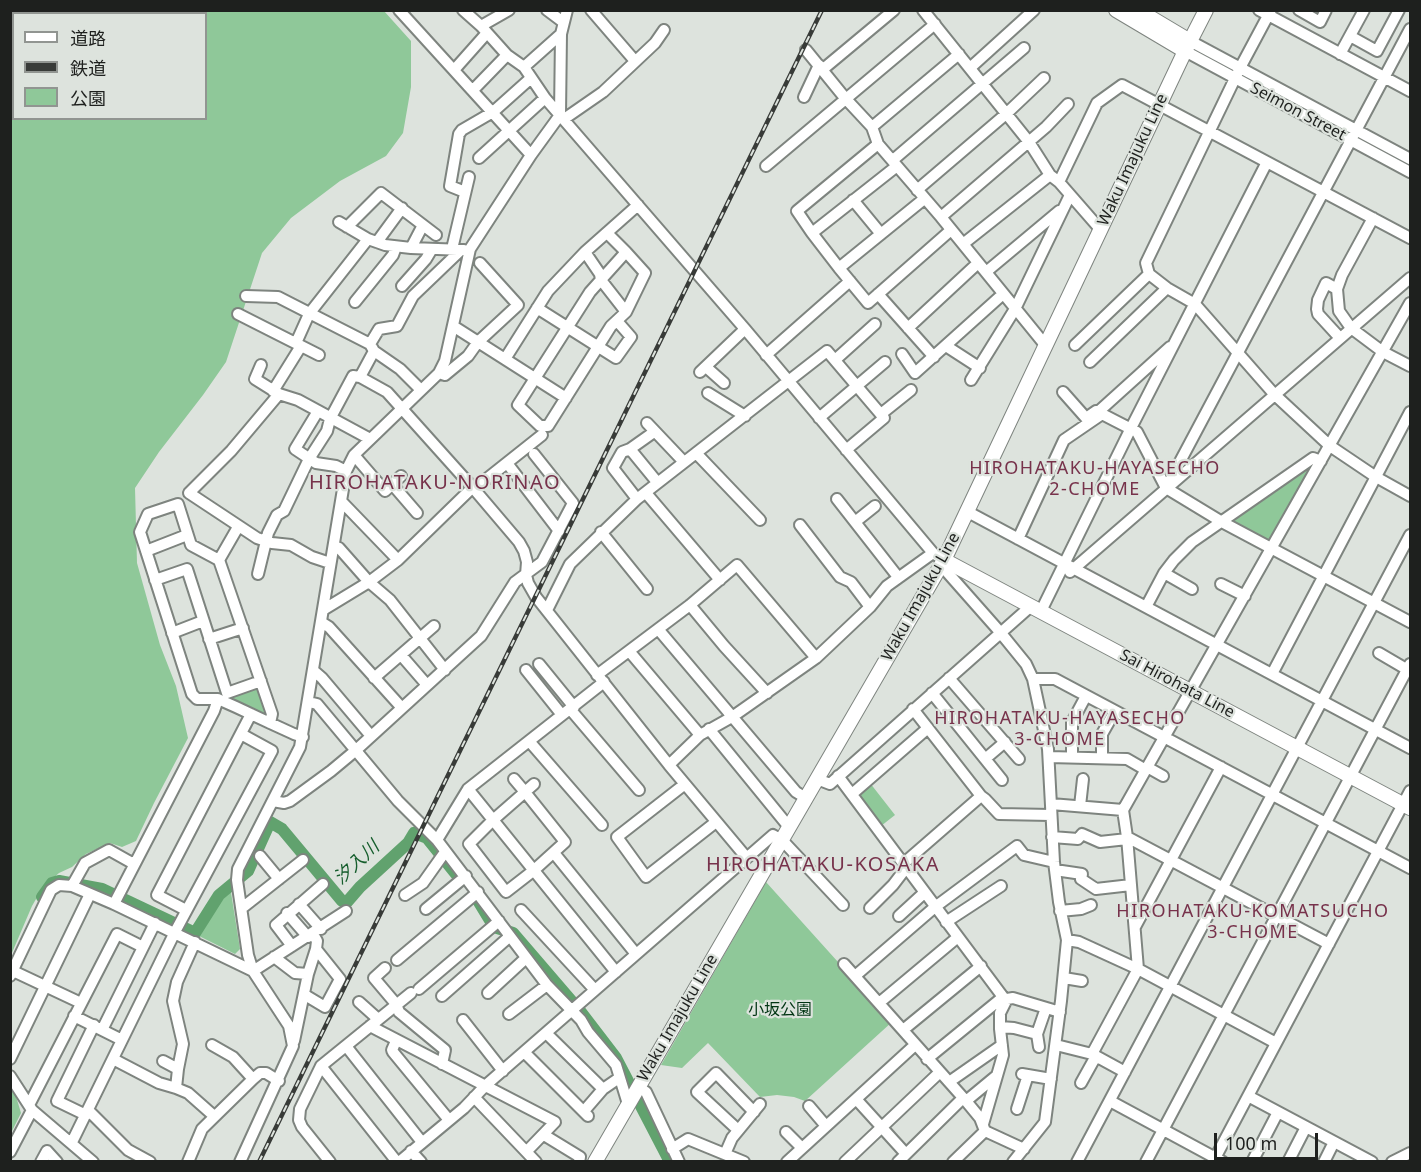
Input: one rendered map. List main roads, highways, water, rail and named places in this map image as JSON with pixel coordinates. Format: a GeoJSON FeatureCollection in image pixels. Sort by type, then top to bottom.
{"type":"FeatureCollection","features":[{"type":"Feature","properties":{"kind":"main road"},"geometry":{"type":"LineString","coordinates":[[1116,10],[1187,46]]}},
{"type":"Feature","properties":{"kind":"main road"},"geometry":{"type":"LineString","coordinates":[[1138,10],[1187,46]]}},
{"type":"Feature","properties":{"kind":"main road","name":"Waku Imajuku Line"},"geometry":{"type":"LineString","coordinates":[[595,1161],[817,779],[938,557],[968,512],[1100,229],[1206,10]]}},
{"type":"Feature","properties":{"kind":"main road","name":"Sai Hirohata Line"},"geometry":{"type":"LineString","coordinates":[[938,557],[1407,806]]}},
{"type":"Feature","properties":{"kind":"waterway","name":"汐入川"},"geometry":{"type":"LineString","coordinates":[[42,897],[52,883],[59,881],[102,889],[195,933],[219,895],[248,871],[270,822],[282,829],[342,901],[347,902],[408,843],[414,833],[427,838],[460,879]]}},
{"type":"Feature","properties":{"kind":"waterway","name":"汐入川"},"geometry":{"type":"LineString","coordinates":[[477,899],[494,927],[513,933],[580,1011],[616,1058],[670,1162]]}},
{"type":"Feature","properties":{"kind":"railway"},"geometry":{"type":"LineString","coordinates":[[259,1162],[822,10]]}},
{"type":"Feature","properties":{"kind":"district","name":"HIROHATAKU-HAYASECHO 2-CHOME"},"geometry":{"type":"Point","coordinates":[1095,479]}},
{"type":"Feature","properties":{"kind":"district","name":"HIROHATAKU-NORINAO"},"geometry":{"type":"Point","coordinates":[435,483]}},
{"type":"Feature","properties":{"kind":"district","name":"HIROHATAKU-HAYASECHO 3-CHOME"},"geometry":{"type":"Point","coordinates":[1060,729]}},
{"type":"Feature","properties":{"kind":"district","name":"HIROHATAKU-KOSAKA"},"geometry":{"type":"Point","coordinates":[823,865]}},
{"type":"Feature","properties":{"kind":"district","name":"HIROHATAKU-KOMATSUCHO 3-CHOME"},"geometry":{"type":"Point","coordinates":[1253,922]}},
{"type":"Feature","properties":{"kind":"park label","name":"小坂公園"},"geometry":{"type":"Point","coordinates":[780,1010]}}]}
